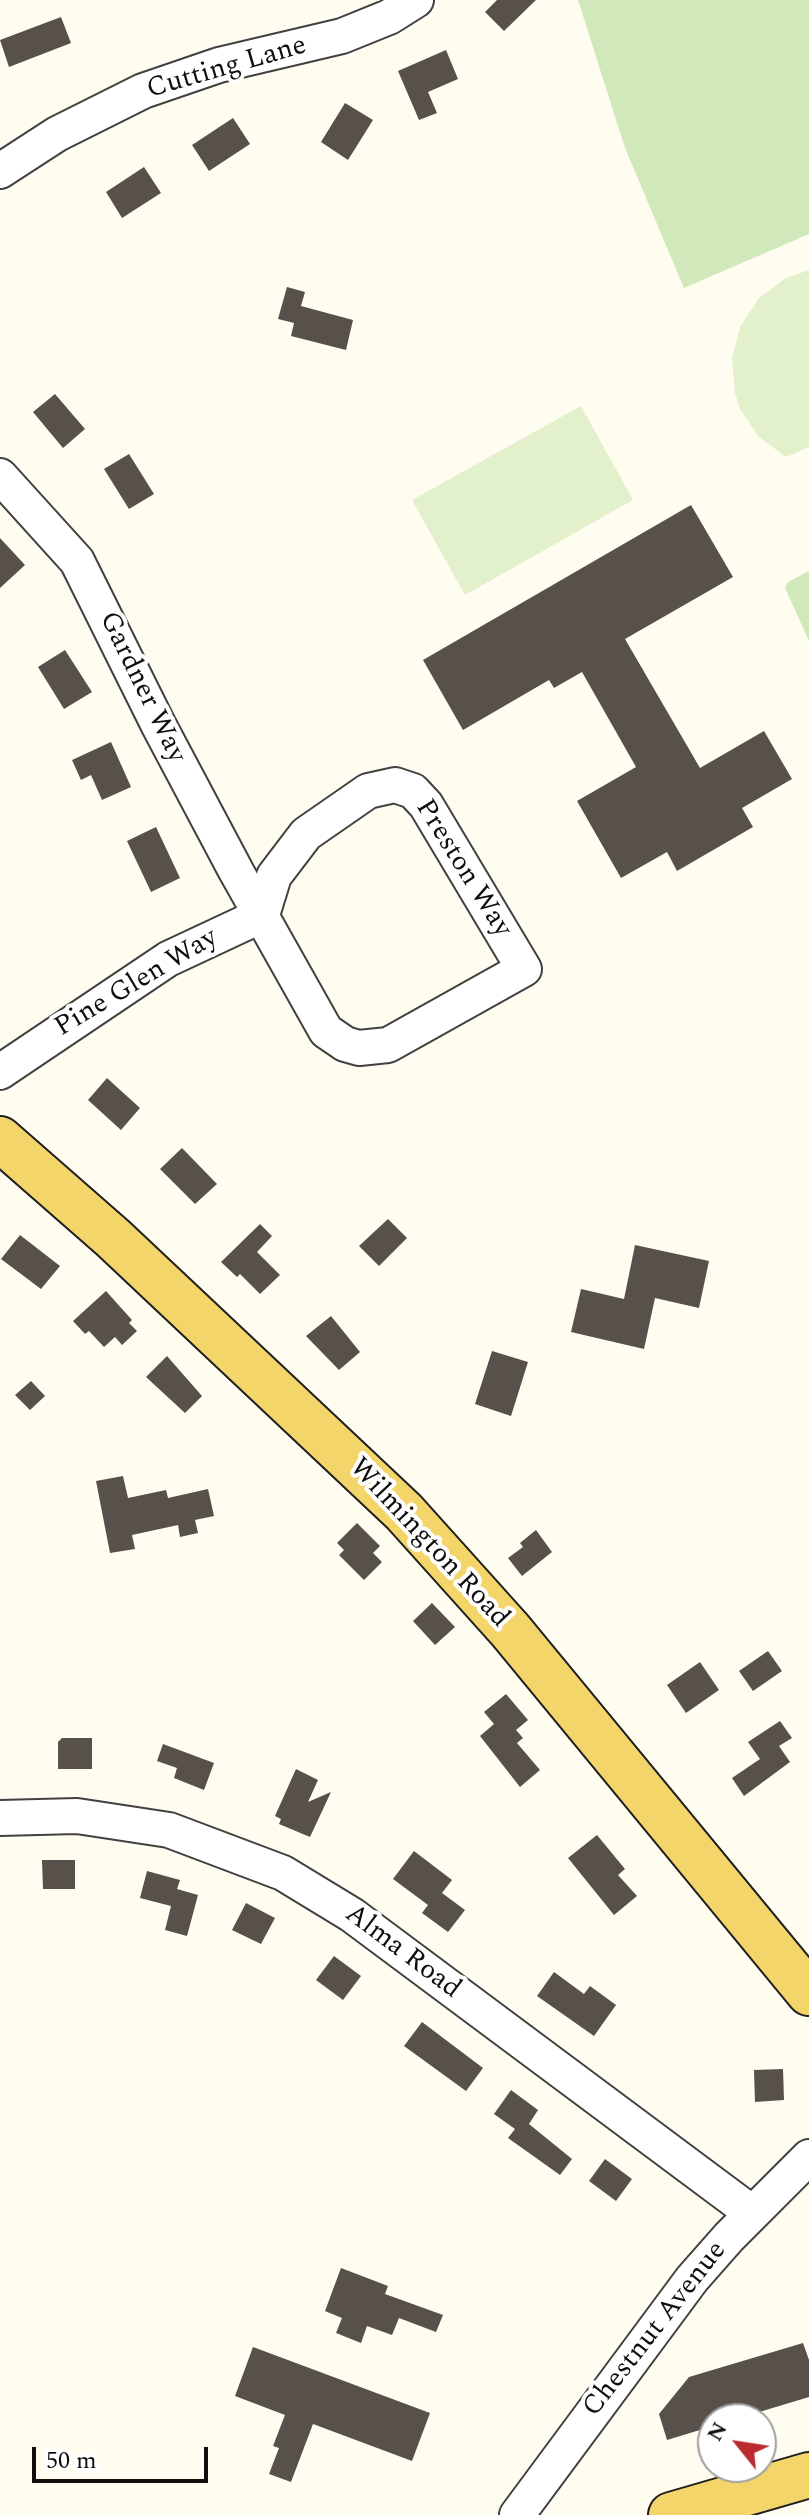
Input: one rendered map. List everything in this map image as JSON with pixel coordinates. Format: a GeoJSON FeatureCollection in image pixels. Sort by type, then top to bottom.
{"type":"FeatureCollection","features":[{"type":"Feature","properties":{"kind":"main road","name":"Wilmington Road"},"geometry":{"type":"LineString","coordinates":[[0,1139],[132,1256],[404,1512],[510,1630],[809,1993]]}},
{"type":"Feature","properties":{"kind":"main road"},"geometry":{"type":"LineString","coordinates":[[671,2515],[809,2475]]}},
{"type":"Feature","properties":{"kind":"street","name":"Cutting Lane"},"geometry":{"type":"LineString","coordinates":[[0,171],[57,134],[143,91],[219,65],[342,36],[389,17],[416,0]]}},
{"type":"Feature","properties":{"kind":"street","name":"Gardner Way"},"geometry":{"type":"LineString","coordinates":[[0,476],[77,561],[158,724],[262,915]]}},
{"type":"Feature","properties":{"kind":"street","name":"Preston Way"},"geometry":{"type":"LineString","coordinates":[[395,785],[413,791],[426,805],[524,969],[388,1045],[359,1048],[338,1041],[322,1025],[262,915],[274,876],[306,834],[368,791],[395,785]]}},
{"type":"Feature","properties":{"kind":"street","name":"Pine Glen Way"},"geometry":{"type":"LineString","coordinates":[[0,1072],[168,959],[262,915]]}},
{"type":"Feature","properties":{"kind":"street","name":"Alma Road"},"geometry":{"type":"LineString","coordinates":[[0,1818],[77,1816],[169,1830],[283,1873],[352,1915],[752,2213]]}},
{"type":"Feature","properties":{"kind":"street","name":"Chestnut Avenue"},"geometry":{"type":"LineString","coordinates":[[517,2515],[673,2304],[752,2213],[809,2157]]}},
{"type":"Feature","properties":{"kind":"green space"},"geometry":{"type":"Polygon","coordinates":[[[578,0],[809,0],[809,234],[684,288],[625,148],[578,0]]]}},
{"type":"Feature","properties":{"kind":"green space"},"geometry":{"type":"Polygon","coordinates":[[[809,270],[809,447],[786,457],[759,437],[740,409],[735,393],[732,359],[740,327],[759,298],[786,278],[809,270]]]}},
{"type":"Feature","properties":{"kind":"green space"},"geometry":{"type":"Polygon","coordinates":[[[581,406],[633,500],[465,595],[412,500],[581,406]]]}},
{"type":"Feature","properties":{"kind":"green space"},"geometry":{"type":"Polygon","coordinates":[[[809,571],[809,641],[785,588],[788,582],[809,571]]]}},
{"type":"Feature","properties":{"kind":"building"},"geometry":{"type":"Polygon","coordinates":[[[497,0],[536,0],[504,31],[485,12],[497,0]]]}},
{"type":"Feature","properties":{"kind":"building"},"geometry":{"type":"Polygon","coordinates":[[[61,17],[71,43],[9,67],[0,40],[61,17]]]}},
{"type":"Feature","properties":{"kind":"building"},"geometry":{"type":"Polygon","coordinates":[[[446,50],[458,79],[428,92],[437,113],[419,120],[398,71],[446,50]]]}},
{"type":"Feature","properties":{"kind":"building"},"geometry":{"type":"Polygon","coordinates":[[[345,103],[373,120],[348,160],[321,142],[345,103]]]}},
{"type":"Feature","properties":{"kind":"building"},"geometry":{"type":"Polygon","coordinates":[[[233,118],[250,144],[209,171],[192,145],[233,118]]]}},
{"type":"Feature","properties":{"kind":"building"},"geometry":{"type":"Polygon","coordinates":[[[144,167],[161,193],[122,218],[106,192],[144,167]]]}},
{"type":"Feature","properties":{"kind":"building"},"geometry":{"type":"Polygon","coordinates":[[[287,287],[305,292],[301,306],[353,320],[346,350],[291,336],[294,323],[278,319],[287,287]]]}},
{"type":"Feature","properties":{"kind":"building"},"geometry":{"type":"Polygon","coordinates":[[[55,394],[85,429],[63,448],[33,412],[55,394]]]}},
{"type":"Feature","properties":{"kind":"building"},"geometry":{"type":"Polygon","coordinates":[[[129,454],[154,494],[129,509],[104,469],[129,454]]]}},
{"type":"Feature","properties":{"kind":"building"},"geometry":{"type":"Polygon","coordinates":[[[691,505],[733,577],[625,639],[700,768],[764,731],[792,779],[742,808],[753,827],[677,871],[667,852],[621,878],[577,801],[636,767],[582,672],[554,688],[549,680],[463,730],[423,660],[691,505]]]}},
{"type":"Feature","properties":{"kind":"building"},"geometry":{"type":"Polygon","coordinates":[[[0,538],[25,565],[0,588],[0,538]]]}},
{"type":"Feature","properties":{"kind":"building"},"geometry":{"type":"Polygon","coordinates":[[[65,650],[92,692],[64,709],[38,667],[65,650]]]}},
{"type":"Feature","properties":{"kind":"building"},"geometry":{"type":"Polygon","coordinates":[[[111,742],[131,787],[102,800],[91,775],[81,780],[72,760],[111,742]]]}},
{"type":"Feature","properties":{"kind":"building"},"geometry":{"type":"Polygon","coordinates":[[[156,827],[180,878],[151,892],[127,841],[156,827]]]}},
{"type":"Feature","properties":{"kind":"building"},"geometry":{"type":"Polygon","coordinates":[[[107,1078],[140,1108],[121,1130],[88,1100],[107,1078]]]}},
{"type":"Feature","properties":{"kind":"building"},"geometry":{"type":"Polygon","coordinates":[[[182,1148],[217,1184],[195,1204],[160,1169],[182,1148]]]}},
{"type":"Feature","properties":{"kind":"building"},"geometry":{"type":"Polygon","coordinates":[[[388,1219],[407,1238],[379,1266],[359,1246],[388,1219]]]}},
{"type":"Feature","properties":{"kind":"building"},"geometry":{"type":"Polygon","coordinates":[[[260,1224],[272,1236],[257,1252],[280,1275],[260,1294],[240,1274],[237,1277],[221,1262],[260,1224]]]}},
{"type":"Feature","properties":{"kind":"building"},"geometry":{"type":"Polygon","coordinates":[[[20,1235],[60,1266],[41,1289],[1,1259],[20,1235]]]}},
{"type":"Feature","properties":{"kind":"building"},"geometry":{"type":"Polygon","coordinates":[[[635,1245],[709,1261],[699,1308],[655,1298],[644,1349],[571,1332],[581,1289],[624,1299],[635,1245]]]}},
{"type":"Feature","properties":{"kind":"building"},"geometry":{"type":"Polygon","coordinates":[[[106,1291],[132,1320],[129,1323],[137,1331],[122,1345],[115,1337],[104,1347],[89,1331],[85,1334],[73,1321],[106,1291]]]}},
{"type":"Feature","properties":{"kind":"building"},"geometry":{"type":"Polygon","coordinates":[[[331,1316],[360,1352],[339,1370],[306,1336],[331,1316]]]}},
{"type":"Feature","properties":{"kind":"building"},"geometry":{"type":"Polygon","coordinates":[[[492,1351],[528,1362],[511,1416],[475,1404],[492,1351]]]}},
{"type":"Feature","properties":{"kind":"building"},"geometry":{"type":"Polygon","coordinates":[[[167,1356],[202,1396],[185,1413],[146,1377],[167,1356]]]}},
{"type":"Feature","properties":{"kind":"building"},"geometry":{"type":"Polygon","coordinates":[[[31,1381],[45,1396],[30,1410],[15,1395],[31,1381]]]}},
{"type":"Feature","properties":{"kind":"building"},"geometry":{"type":"Polygon","coordinates":[[[123,1476],[128,1498],[166,1490],[168,1498],[208,1489],[214,1516],[195,1520],[198,1533],[180,1537],[178,1525],[132,1535],[135,1549],[110,1553],[96,1481],[123,1476]]]}},
{"type":"Feature","properties":{"kind":"building"},"geometry":{"type":"Polygon","coordinates":[[[357,1523],[380,1546],[373,1553],[382,1562],[364,1580],[339,1555],[344,1550],[337,1543],[357,1523]]]}},
{"type":"Feature","properties":{"kind":"building"},"geometry":{"type":"Polygon","coordinates":[[[536,1530],[552,1552],[522,1576],[508,1558],[523,1547],[520,1543],[536,1530]]]}},
{"type":"Feature","properties":{"kind":"building"},"geometry":{"type":"Polygon","coordinates":[[[432,1603],[455,1627],[435,1645],[413,1621],[432,1603]]]}},
{"type":"Feature","properties":{"kind":"building"},"geometry":{"type":"Polygon","coordinates":[[[768,1651],[782,1671],[753,1691],[739,1671],[768,1651]]]}},
{"type":"Feature","properties":{"kind":"building"},"geometry":{"type":"Polygon","coordinates":[[[700,1662],[719,1690],[686,1713],[667,1685],[700,1662]]]}},
{"type":"Feature","properties":{"kind":"building"},"geometry":{"type":"Polygon","coordinates":[[[506,1694],[528,1720],[516,1730],[523,1738],[517,1743],[540,1770],[520,1787],[480,1736],[494,1724],[484,1712],[506,1694]]]}},
{"type":"Feature","properties":{"kind":"building"},"geometry":{"type":"Polygon","coordinates":[[[780,1721],[792,1738],[779,1746],[790,1762],[744,1796],[732,1778],[760,1759],[748,1742],[780,1721]]]}},
{"type":"Feature","properties":{"kind":"building"},"geometry":{"type":"Polygon","coordinates":[[[62,1738],[92,1738],[92,1769],[58,1769],[58,1742],[62,1738]]]}},
{"type":"Feature","properties":{"kind":"building"},"geometry":{"type":"Polygon","coordinates":[[[163,1744],[214,1763],[204,1790],[174,1778],[177,1768],[157,1761],[163,1744]]]}},
{"type":"Feature","properties":{"kind":"building"},"geometry":{"type":"Polygon","coordinates":[[[296,1769],[318,1780],[308,1802],[331,1792],[310,1837],[279,1824],[281,1819],[275,1816],[296,1769]]]}},
{"type":"Feature","properties":{"kind":"building"},"geometry":{"type":"Polygon","coordinates":[[[597,1835],[625,1869],[618,1875],[637,1896],[614,1915],[568,1858],[597,1835]]]}},
{"type":"Feature","properties":{"kind":"building"},"geometry":{"type":"Polygon","coordinates":[[[414,1851],[452,1880],[442,1893],[465,1910],[448,1932],[422,1913],[428,1905],[393,1879],[414,1851]]]}},
{"type":"Feature","properties":{"kind":"building"},"geometry":{"type":"Polygon","coordinates":[[[42,1860],[75,1860],[75,1889],[43,1889],[42,1860]]]}},
{"type":"Feature","properties":{"kind":"building"},"geometry":{"type":"Polygon","coordinates":[[[147,1871],[180,1880],[177,1889],[198,1895],[187,1936],[165,1930],[171,1906],[140,1898],[147,1871]]]}},
{"type":"Feature","properties":{"kind":"building"},"geometry":{"type":"Polygon","coordinates":[[[246,1903],[275,1918],[261,1944],[232,1930],[246,1903]]]}},
{"type":"Feature","properties":{"kind":"building"},"geometry":{"type":"Polygon","coordinates":[[[334,1956],[361,1976],[343,2000],[316,1980],[334,1956]]]}},
{"type":"Feature","properties":{"kind":"building"},"geometry":{"type":"Polygon","coordinates":[[[554,1972],[584,1994],[590,1986],[616,2005],[594,2036],[537,1996],[554,1972]]]}},
{"type":"Feature","properties":{"kind":"building"},"geometry":{"type":"Polygon","coordinates":[[[422,2022],[483,2068],[466,2091],[404,2046],[422,2022]]]}},
{"type":"Feature","properties":{"kind":"building"},"geometry":{"type":"Polygon","coordinates":[[[783,2069],[784,2100],[755,2102],[754,2070],[783,2069]]]}},
{"type":"Feature","properties":{"kind":"building"},"geometry":{"type":"Polygon","coordinates":[[[511,2090],[538,2110],[529,2124],[572,2159],[560,2175],[508,2138],[515,2129],[494,2114],[511,2090]]]}},
{"type":"Feature","properties":{"kind":"building"},"geometry":{"type":"Polygon","coordinates":[[[605,2159],[632,2179],[616,2201],[589,2181],[605,2159]]]}},
{"type":"Feature","properties":{"kind":"building"},"geometry":{"type":"Polygon","coordinates":[[[341,2268],[388,2286],[385,2294],[443,2315],[436,2332],[399,2318],[392,2335],[367,2326],[361,2343],[336,2333],[342,2318],[325,2311],[341,2268]]]}},
{"type":"Feature","properties":{"kind":"building"},"geometry":{"type":"Polygon","coordinates":[[[803,2343],[809,2360],[809,2397],[777,2407],[777,2403],[697,2403],[697,2431],[667,2440],[659,2414],[689,2377],[803,2343]]]}},
{"type":"Feature","properties":{"kind":"building"},"geometry":{"type":"Polygon","coordinates":[[[253,2347],[430,2413],[412,2461],[313,2424],[291,2482],[269,2474],[279,2448],[273,2446],[285,2415],[235,2396],[253,2347]]]}}]}
